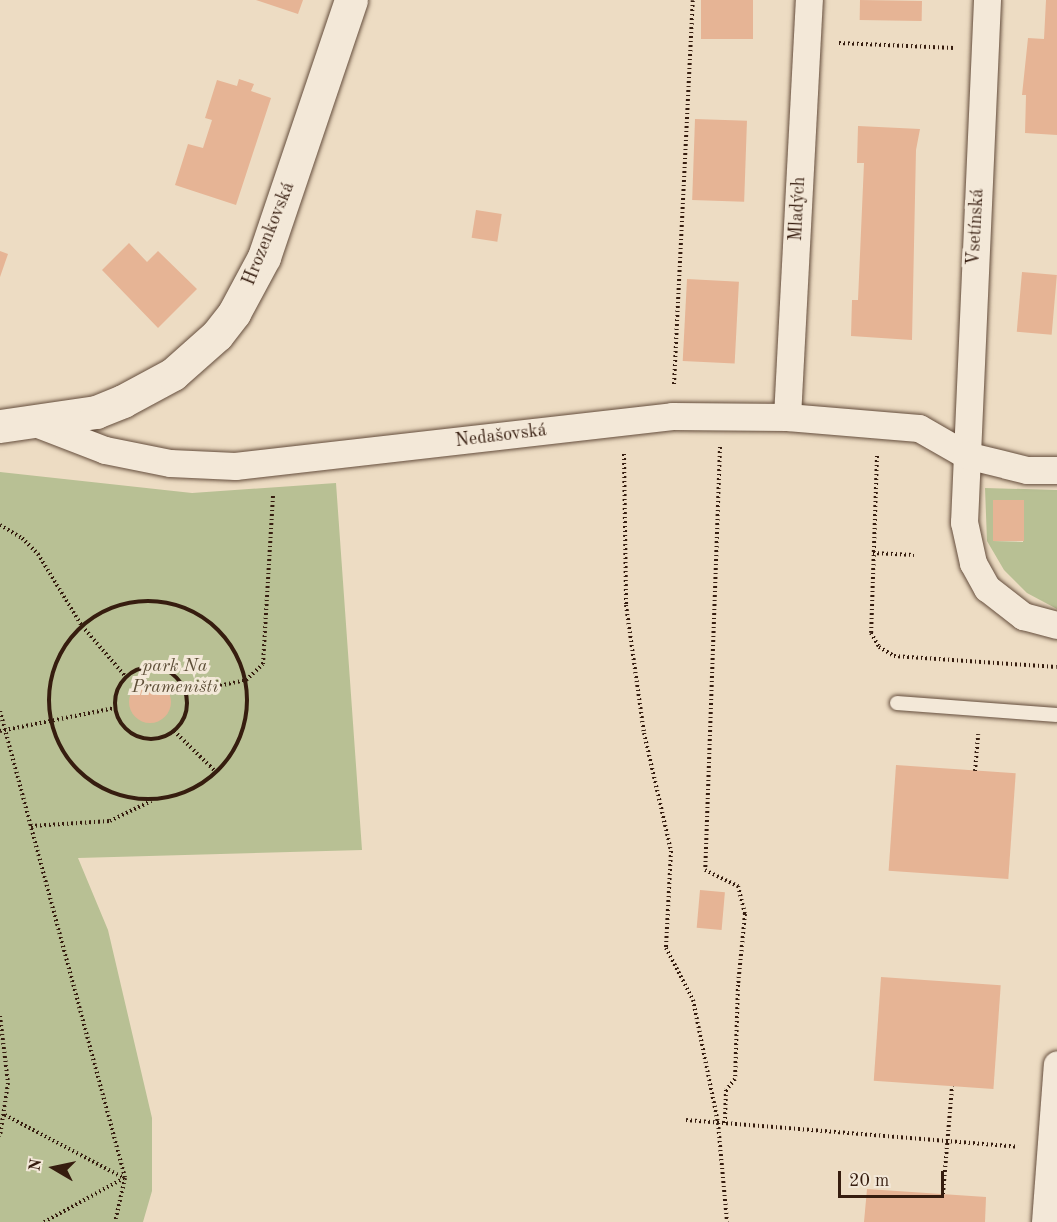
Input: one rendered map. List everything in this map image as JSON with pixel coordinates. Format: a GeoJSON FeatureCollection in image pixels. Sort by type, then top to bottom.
{"type":"FeatureCollection","features":[{"type":"Feature","properties":{"kind":"street","name":"Hrozenkovská"},"geometry":{"type":"LineString","coordinates":[[0,426],[35,423],[96,412],[148,390],[198,356],[234,313],[264,257],[351,0]]}},
{"type":"Feature","properties":{"kind":"street","name":"Mladých"},"geometry":{"type":"LineString","coordinates":[[787,417],[809,0]]}},
{"type":"Feature","properties":{"kind":"street","name":"Vsetínská"},"geometry":{"type":"LineString","coordinates":[[966,455],[987,0]]}},
{"type":"Feature","properties":{"kind":"street","name":"Nedašovská"},"geometry":{"type":"LineString","coordinates":[[35,423],[105,450],[170,463],[235,466],[672,416],[787,417],[919,428],[966,455],[1027,470],[1057,470]]}},
{"type":"Feature","properties":{"kind":"street"},"geometry":{"type":"LineString","coordinates":[[966,455],[964,522],[980,577],[1008,607],[1036,622],[1057,625]]}},
{"type":"Feature","properties":{"kind":"street"},"geometry":{"type":"LineString","coordinates":[[1045,1222],[1057,1064]]}},
{"type":"Feature","properties":{"kind":"lane"},"geometry":{"type":"LineString","coordinates":[[897,703],[1057,715]]}},
{"type":"Feature","properties":{"kind":"path"},"geometry":{"type":"LineString","coordinates":[[673,393],[693,0]]}},
{"type":"Feature","properties":{"kind":"path"},"geometry":{"type":"LineString","coordinates":[[807,42],[985,49]]}},
{"type":"Feature","properties":{"kind":"path"},"geometry":{"type":"LineString","coordinates":[[720,416],[705,870],[738,886],[745,899],[735,1079],[726,1090],[725,1124]]}},
{"type":"Feature","properties":{"kind":"path"},"geometry":{"type":"LineString","coordinates":[[878,424],[871,633],[879,647],[894,656],[1057,667]]}},
{"type":"Feature","properties":{"kind":"path"},"geometry":{"type":"LineString","coordinates":[[624,448],[626,605],[644,733],[671,851],[666,948],[693,1000],[718,1123],[727,1222]]}},
{"type":"Feature","properties":{"kind":"path"},"geometry":{"type":"LineString","coordinates":[[186,693],[246,680],[263,664],[274,481]]}},
{"type":"Feature","properties":{"kind":"path"},"geometry":{"type":"LineString","coordinates":[[0,525],[22,538],[38,554],[82,626],[126,677]]}},
{"type":"Feature","properties":{"kind":"path"},"geometry":{"type":"LineString","coordinates":[[873,553],[914,555]]}},
{"type":"Feature","properties":{"kind":"path"},"geometry":{"type":"LineString","coordinates":[[31,826],[110,820],[152,801],[181,795],[217,773],[244,730],[246,680],[229,642],[215,626],[180,605],[138,601],[109,609],[82,626],[65,645],[54,669],[49,695],[51,720],[66,757],[95,785],[113,794],[152,801]]}},
{"type":"Feature","properties":{"kind":"path"},"geometry":{"type":"LineString","coordinates":[[160,669],[171,674],[186,693],[185,714],[174,731],[165,736],[144,739],[125,728],[115,708],[115,697],[126,677],[136,670],[160,669]]}},
{"type":"Feature","properties":{"kind":"path"},"geometry":{"type":"LineString","coordinates":[[2,730],[115,708]]}},
{"type":"Feature","properties":{"kind":"path"},"geometry":{"type":"LineString","coordinates":[[0,711],[2,730],[31,826],[125,1178],[115,1222]]}},
{"type":"Feature","properties":{"kind":"path"},"geometry":{"type":"LineString","coordinates":[[174,731],[217,773]]}},
{"type":"Feature","properties":{"kind":"path"},"geometry":{"type":"LineString","coordinates":[[975,771],[979,732],[990,732]]}},
{"type":"Feature","properties":{"kind":"path"},"geometry":{"type":"LineString","coordinates":[[0,1016],[8,1074],[5,1115],[0,1136]]}},
{"type":"Feature","properties":{"kind":"path"},"geometry":{"type":"LineString","coordinates":[[943,1194],[952,1086]]}},
{"type":"Feature","properties":{"kind":"path"},"geometry":{"type":"LineString","coordinates":[[5,1115],[125,1178]]}},
{"type":"Feature","properties":{"kind":"path"},"geometry":{"type":"LineString","coordinates":[[686,1120],[1022,1148]]}},
{"type":"Feature","properties":{"kind":"path"},"geometry":{"type":"LineString","coordinates":[[44,1222],[125,1178]]}},
{"type":"Feature","properties":{"kind":"green space","name":"park Na Prameništi"},"geometry":{"type":"Polygon","coordinates":[[[0,472],[192,493],[336,483],[362,850],[78,858],[108,930],[152,1118],[152,1191],[143,1222],[0,1222],[0,472]]]}},
{"type":"Feature","properties":{"kind":"green space"},"geometry":{"type":"Polygon","coordinates":[[[985,488],[1057,490],[1057,609],[1027,593],[1004,570],[987,541],[985,488]],[[993,500],[993,541],[1023,542],[1024,500],[993,500]]]}},
{"type":"Feature","properties":{"kind":"building"},"geometry":{"type":"Polygon","coordinates":[[[256,0],[303,0],[298,14],[256,0]]]}},
{"type":"Feature","properties":{"kind":"building"},"geometry":{"type":"Polygon","coordinates":[[[701,0],[753,0],[753,39],[701,39],[701,0]]]}},
{"type":"Feature","properties":{"kind":"building"},"geometry":{"type":"Polygon","coordinates":[[[860,0],[922,1],[922,21],[860,20],[860,0]]]}},
{"type":"Feature","properties":{"kind":"building"},"geometry":{"type":"Polygon","coordinates":[[[1046,0],[1057,0],[1057,135],[1025,133],[1026,95],[1022,95],[1028,38],[1044,39],[1046,0]]]}},
{"type":"Feature","properties":{"kind":"building"},"geometry":{"type":"Polygon","coordinates":[[[239,79],[254,84],[251,91],[271,98],[236,205],[175,185],[188,144],[203,148],[212,120],[205,118],[217,80],[237,86],[239,79]]]}},
{"type":"Feature","properties":{"kind":"building"},"geometry":{"type":"Polygon","coordinates":[[[695,119],[747,121],[744,202],[692,200],[695,119]]]}},
{"type":"Feature","properties":{"kind":"building"},"geometry":{"type":"Polygon","coordinates":[[[858,126],[920,129],[916,150],[912,340],[851,336],[852,300],[858,300],[864,163],[857,163],[858,126]]]}},
{"type":"Feature","properties":{"kind":"building"},"geometry":{"type":"Polygon","coordinates":[[[476,210],[502,214],[497,242],[472,238],[476,210]]]}},
{"type":"Feature","properties":{"kind":"building"},"geometry":{"type":"Polygon","coordinates":[[[129,243],[147,262],[158,251],[197,289],[158,328],[102,270],[129,243]]]}},
{"type":"Feature","properties":{"kind":"building"},"geometry":{"type":"Polygon","coordinates":[[[0,251],[8,254],[0,277],[0,251]]]}},
{"type":"Feature","properties":{"kind":"building"},"geometry":{"type":"Polygon","coordinates":[[[1022,272],[1057,275],[1052,335],[1017,332],[1022,272]]]}},
{"type":"Feature","properties":{"kind":"building"},"geometry":{"type":"Polygon","coordinates":[[[687,279],[739,282],[735,364],[683,361],[687,279]]]}},
{"type":"Feature","properties":{"kind":"building"},"geometry":{"type":"Polygon","coordinates":[[[993,500],[1024,500],[1024,541],[993,541],[993,500]]]}},
{"type":"Feature","properties":{"kind":"building"},"geometry":{"type":"Polygon","coordinates":[[[150,681],[165,687],[171,702],[165,717],[150,723],[135,717],[129,702],[135,687],[150,681]]]}},
{"type":"Feature","properties":{"kind":"building"},"geometry":{"type":"Polygon","coordinates":[[[896,765],[1016,773],[1008,879],[889,871],[896,765]]]}},
{"type":"Feature","properties":{"kind":"building"},"geometry":{"type":"Polygon","coordinates":[[[700,890],[725,892],[722,930],[697,928],[700,890]]]}},
{"type":"Feature","properties":{"kind":"building"},"geometry":{"type":"Polygon","coordinates":[[[881,977],[1001,985],[993,1089],[874,1081],[881,977]]]}},
{"type":"Feature","properties":{"kind":"building"},"geometry":{"type":"Polygon","coordinates":[[[867,1189],[986,1197],[985,1222],[864,1222],[867,1189]]]}}]}
